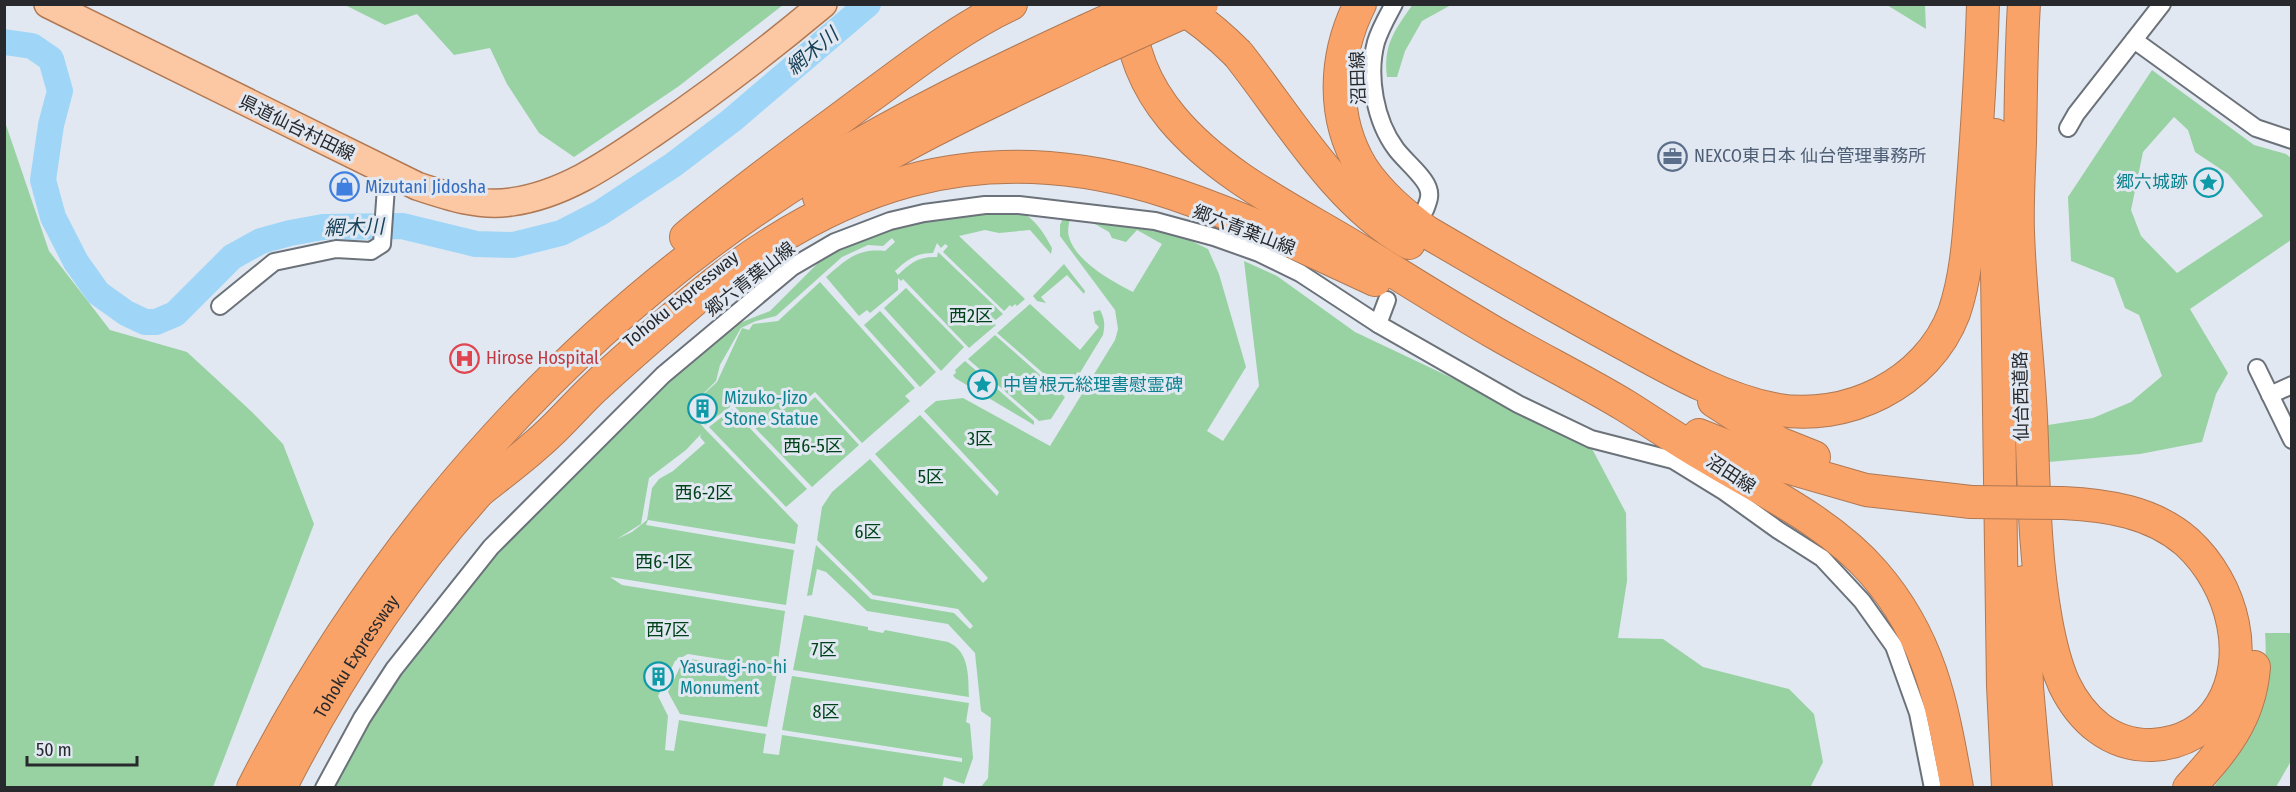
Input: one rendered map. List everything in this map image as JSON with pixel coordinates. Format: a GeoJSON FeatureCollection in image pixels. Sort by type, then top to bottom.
{"type":"FeatureCollection","features":[{"type":"Feature","properties":{"kind":"highway"},"geometry":{"type":"LineString","coordinates":[[512,420],[595,325],[680,243],[748,187],[927,54],[1011,4]]}},
{"type":"Feature","properties":{"kind":"highway"},"geometry":{"type":"LineString","coordinates":[[1129,4],[1129,25],[1137,61],[1153,93],[1194,141],[1220,163],[1260,190],[1494,333],[1625,406],[1818,526],[1872,570],[1908,621],[1931,672],[1944,720],[1957,788]]}},
{"type":"Feature","properties":{"kind":"highway","name":"Tohoku Expressway"},"geometry":{"type":"LineString","coordinates":[[280,788],[332,694],[379,620],[430,551],[479,491],[586,380],[647,324],[712,271],[831,189],[1091,41],[1144,4]]}},
{"type":"Feature","properties":{"kind":"highway"},"geometry":{"type":"LineString","coordinates":[[1175,4],[1198,17],[1238,54],[1324,167],[1376,218],[1402,239],[1432,255],[1457,266],[1521,287]]}},
{"type":"Feature","properties":{"kind":"highway","name":"Tohoku Expressway"},"geometry":{"type":"LineString","coordinates":[[253,788],[281,734],[321,666],[364,601],[418,528],[461,476],[512,420],[571,362],[699,250],[794,186],[884,130],[950,95],[1091,41],[1202,4]]}},
{"type":"Feature","properties":{"kind":"highway"},"geometry":{"type":"LineString","coordinates":[[1360,4],[1343,48],[1340,77],[1341,108],[1349,138],[1362,167],[1380,191],[1411,220],[1427,232],[1521,287],[1654,360],[1750,403],[1775,409],[1801,411],[1824,411],[1847,407],[1888,389],[1920,364],[1934,349],[1953,314],[1962,284],[1967,247],[1975,154],[1983,4]]}},
{"type":"Feature","properties":{"kind":"highway","name":"仙台西道路"},"geometry":{"type":"LineString","coordinates":[[1991,4],[2003,686],[2008,788]]}},
{"type":"Feature","properties":{"kind":"highway","name":"仙台西道路"},"geometry":{"type":"LineString","coordinates":[[2014,4],[2024,611],[2028,699],[2036,788]]}},
{"type":"Feature","properties":{"kind":"highway"},"geometry":{"type":"LineString","coordinates":[[2024,4],[2018,231],[2030,387],[2039,567],[2055,661],[2083,715],[2097,728],[2134,744],[2152,745],[2171,742],[2190,735],[2204,726],[2218,712],[2228,693],[2234,672],[2236,649],[2233,623],[2227,601],[2217,579],[2186,541],[2165,527],[2143,516],[2063,493]]}},
{"type":"Feature","properties":{"kind":"highway"},"geometry":{"type":"LineString","coordinates":[[479,491],[537,445],[594,388],[697,298],[768,247],[832,209],[874,191],[919,177],[965,169],[1010,166],[1063,168],[1154,188],[1250,223],[1494,333]]}},
{"type":"Feature","properties":{"kind":"highway"},"geometry":{"type":"LineString","coordinates":[[1654,360],[1752,427],[1801,453],[1971,493]]}},
{"type":"Feature","properties":{"kind":"highway"},"geometry":{"type":"LineString","coordinates":[[1625,406],[1762,460],[1866,490],[2063,493],[2113,489],[2163,503],[2203,532],[2222,553],[2236,576],[2246,602],[2253,635],[2253,675],[2241,721],[2228,744],[2189,788]]}},
{"type":"Feature","properties":{"kind":"main road","name":"県道仙台村田線"},"geometry":{"type":"LineString","coordinates":[[48,4],[387,173],[450,198],[508,203],[531,199],[588,175],[729,80],[823,4]]}},
{"type":"Feature","properties":{"kind":"street","name":"沼田線"},"geometry":{"type":"LineString","coordinates":[[1394,4],[1376,44],[1373,65],[1377,110],[1385,133],[1394,147],[1408,166],[1424,179],[1430,197],[1425,210]]}},
{"type":"Feature","properties":{"kind":"street"},"geometry":{"type":"LineString","coordinates":[[2068,128],[2076,114],[2162,4]]}},
{"type":"Feature","properties":{"kind":"street"},"geometry":{"type":"LineString","coordinates":[[2134,40],[2256,128],[2292,140]]}},
{"type":"Feature","properties":{"kind":"street"},"geometry":{"type":"LineString","coordinates":[[220,306],[274,262],[336,249],[371,251],[382,244],[387,173]]}},
{"type":"Feature","properties":{"kind":"street","name":"郷六青葉山線"},"geometry":{"type":"LineString","coordinates":[[324,788],[362,718],[394,669],[491,547],[663,375],[792,267],[835,242],[890,221],[924,213],[985,205],[1019,205],[1155,221],[1214,237],[1259,253],[1300,273],[1378,324]]}},
{"type":"Feature","properties":{"kind":"street"},"geometry":{"type":"LineString","coordinates":[[1378,324],[1387,300]]}},
{"type":"Feature","properties":{"kind":"street","name":"沼田線"},"geometry":{"type":"LineString","coordinates":[[1378,324],[1518,404],[1591,439],[1673,460],[1725,492],[1822,558],[1862,601],[1894,646],[1918,713],[1933,788]]}},
{"type":"Feature","properties":{"kind":"street"},"geometry":{"type":"LineString","coordinates":[[2257,368],[2292,440]]}},
{"type":"Feature","properties":{"kind":"street"},"geometry":{"type":"LineString","coordinates":[[2270,395],[2292,385]]}},
{"type":"Feature","properties":{"kind":"green space"},"geometry":{"type":"Polygon","coordinates":[[[1413,4],[1451,5],[1422,21],[1405,51],[1397,77],[1387,77],[1389,46],[1396,30],[1413,4]]]}},
{"type":"Feature","properties":{"kind":"green space"},"geometry":{"type":"Polygon","coordinates":[[[345,5],[783,5],[679,86],[574,157],[539,133],[507,84],[490,48],[454,55],[417,14],[385,25],[345,5]]]}},
{"type":"Feature","properties":{"kind":"green space"},"geometry":{"type":"Polygon","coordinates":[[[1887,5],[1925,5],[1926,29],[1887,5]]]}},
{"type":"Feature","properties":{"kind":"green space"},"geometry":{"type":"Polygon","coordinates":[[[2152,70],[2254,145],[2286,154],[2291,158],[2291,240],[2190,309],[2228,373],[2216,394],[2202,442],[2140,454],[2048,462],[2048,425],[2093,418],[2131,402],[2162,376],[2139,315],[2125,308],[2114,278],[2071,261],[2068,197],[2152,70]],[[2174,117],[2143,152],[2131,210],[2141,236],[2177,273],[2263,216],[2228,174],[2195,152],[2188,130],[2174,117]]]}},
{"type":"Feature","properties":{"kind":"green space"},"geometry":{"type":"Polygon","coordinates":[[[4,119],[49,251],[110,330],[187,352],[252,412],[283,444],[314,524],[213,787],[5,787],[4,119]]]}},
{"type":"Feature","properties":{"kind":"green space"},"geometry":{"type":"Polygon","coordinates":[[[1021,212],[1039,227],[1052,248],[1051,254],[1030,230],[999,233],[985,230],[959,236],[1025,299],[1017,306],[1010,305],[1004,311],[943,252],[948,246],[945,244],[941,248],[937,243],[933,253],[921,254],[912,258],[895,271],[898,275],[915,261],[937,257],[938,252],[1003,314],[993,322],[996,325],[969,348],[903,279],[901,281],[898,278],[898,290],[870,313],[867,310],[859,316],[826,277],[852,256],[867,251],[885,251],[895,242],[892,238],[883,246],[868,245],[842,257],[776,316],[741,328],[720,365],[716,381],[693,404],[717,382],[742,328],[749,330],[753,324],[778,321],[820,282],[915,388],[905,396],[910,401],[862,443],[815,392],[805,401],[800,396],[753,401],[732,397],[730,407],[705,425],[693,406],[699,422],[705,429],[798,525],[795,544],[648,520],[646,525],[794,550],[786,605],[610,577],[622,585],[785,611],[777,668],[688,654],[675,661],[658,696],[668,716],[665,750],[674,751],[679,720],[766,734],[763,753],[779,755],[782,735],[962,762],[962,758],[782,730],[792,676],[969,703],[966,722],[970,724],[973,758],[964,784],[944,777],[942,788],[332,788],[393,683],[496,551],[657,391],[737,324],[770,311],[828,253],[864,237],[911,223],[958,214],[1021,212]],[[701,434],[686,450],[649,478],[641,524],[617,539],[632,532],[647,520],[652,488],[659,479],[673,471],[705,443],[700,437],[701,434]]]}},
{"type":"Feature","properties":{"kind":"green space"},"geometry":{"type":"Polygon","coordinates":[[[1063,218],[1070,218],[1068,235],[1079,255],[1096,270],[1133,292],[1162,244],[1137,230],[1126,242],[1112,238],[1109,232],[1095,224],[1094,219],[1173,232],[1208,249],[1219,274],[1246,367],[1207,431],[1223,441],[1259,386],[1244,261],[1277,276],[1355,332],[1589,443],[1626,513],[1627,581],[1618,638],[1663,639],[1703,667],[1789,689],[1814,714],[1823,762],[1810,788],[981,787],[988,778],[991,718],[981,711],[975,653],[948,624],[867,611],[826,572],[817,569],[812,595],[807,596],[816,545],[871,599],[954,613],[970,629],[973,626],[958,609],[873,595],[817,540],[822,507],[832,492],[870,459],[983,583],[988,578],[875,454],[920,415],[997,496],[999,492],[924,411],[936,401],[963,398],[1050,446],[1115,340],[1118,329],[1115,310],[1060,236],[1060,225],[1063,218]]]}},
{"type":"Feature","properties":{"kind":"green space"},"geometry":{"type":"Polygon","coordinates":[[[1064,264],[1085,291],[1084,294],[1067,275],[1041,297],[1046,303],[1037,301],[1033,296],[1064,264]]]}},
{"type":"Feature","properties":{"kind":"green space"},"geometry":{"type":"Polygon","coordinates":[[[906,288],[964,347],[941,371],[884,308],[906,288]]]}},
{"type":"Feature","properties":{"kind":"green space"},"geometry":{"type":"Polygon","coordinates":[[[1030,304],[1080,350],[1099,327],[1095,323],[1093,312],[1100,310],[1102,313],[1103,335],[1067,394],[997,333],[1030,304]]]}},
{"type":"Feature","properties":{"kind":"green space"},"geometry":{"type":"Polygon","coordinates":[[[880,311],[936,372],[920,387],[864,325],[880,311]]]}},
{"type":"Feature","properties":{"kind":"green space"},"geometry":{"type":"Polygon","coordinates":[[[995,335],[1065,397],[1051,419],[1039,421],[968,359],[995,335]]]}},
{"type":"Feature","properties":{"kind":"green space"},"geometry":{"type":"Polygon","coordinates":[[[965,361],[1034,421],[1034,425],[955,378],[953,375],[956,373],[955,370],[965,361]]]}},
{"type":"Feature","properties":{"kind":"green space","name":"西6-5区"},"geometry":{"type":"Polygon","coordinates":[[[815,397],[859,445],[812,487],[735,407],[736,403],[752,406],[799,400],[805,406],[815,397]]]}},
{"type":"Feature","properties":{"kind":"green space"},"geometry":{"type":"Polygon","coordinates":[[[732,409],[807,489],[786,507],[709,427],[732,409]]]}},
{"type":"Feature","properties":{"kind":"green space","name":"7区"},"geometry":{"type":"Polygon","coordinates":[[[804,615],[868,627],[868,630],[883,633],[885,630],[948,642],[955,646],[964,658],[968,673],[969,697],[793,670],[804,615]]]}},
{"type":"Feature","properties":{"kind":"green space"},"geometry":{"type":"Polygon","coordinates":[[[2265,633],[2291,633],[2291,761],[2276,787],[2213,788],[2244,746],[2255,721],[2264,675],[2265,633]]]}},
{"type":"Feature","properties":{"kind":"green space"},"geometry":{"type":"Polygon","coordinates":[[[691,659],[777,673],[767,727],[680,714],[668,692],[681,665],[691,659]]]}},
{"type":"Feature","properties":{"kind":"waterway","name":"網木川"},"geometry":{"type":"LineString","coordinates":[[4,42],[32,46],[51,59],[60,91],[51,125],[43,180],[53,217],[76,262],[98,293],[126,313],[145,322],[156,322],[175,314],[232,257],[261,241],[290,233],[323,227],[402,226],[476,244],[513,245],[561,233],[600,213],[673,165],[732,120],[868,4]]}},
{"type":"Feature","properties":{"kind":"place","name":"NEXCO東日本 仙台管理事務所"},"geometry":{"type":"Point","coordinates":[1673,156]}},
{"type":"Feature","properties":{"kind":"place","name":"郷六城跡"},"geometry":{"type":"Point","coordinates":[2209,182]}},
{"type":"Feature","properties":{"kind":"place","name":"Mizutani Jidosha"},"geometry":{"type":"Point","coordinates":[344,187]}},
{"type":"Feature","properties":{"kind":"place","name":"Hirose Hospital"},"geometry":{"type":"Point","coordinates":[465,358]}},
{"type":"Feature","properties":{"kind":"place","name":"中曽根元総理書慰霊碑"},"geometry":{"type":"Point","coordinates":[982,385]}},
{"type":"Feature","properties":{"kind":"place","name":"Mizuko-Jizo Stone Statue"},"geometry":{"type":"Point","coordinates":[703,408]}},
{"type":"Feature","properties":{"kind":"place","name":"Yasuragi-no-hi Monument"},"geometry":{"type":"Point","coordinates":[659,677]}},
{"type":"Feature","properties":{"kind":"park label","name":"西2区"},"geometry":{"type":"Point","coordinates":[971,316]}},
{"type":"Feature","properties":{"kind":"park label","name":"3区"},"geometry":{"type":"Point","coordinates":[980,439]}},
{"type":"Feature","properties":{"kind":"park label","name":"5区"},"geometry":{"type":"Point","coordinates":[931,477]}},
{"type":"Feature","properties":{"kind":"park label","name":"西6-2区"},"geometry":{"type":"Point","coordinates":[704,493]}},
{"type":"Feature","properties":{"kind":"park label","name":"6区"},"geometry":{"type":"Point","coordinates":[868,532]}},
{"type":"Feature","properties":{"kind":"park label","name":"西6-1区"},"geometry":{"type":"Point","coordinates":[664,562]}},
{"type":"Feature","properties":{"kind":"park label","name":"西7区"},"geometry":{"type":"Point","coordinates":[668,630]}},
{"type":"Feature","properties":{"kind":"park label","name":"8区"},"geometry":{"type":"Point","coordinates":[826,712]}}]}
